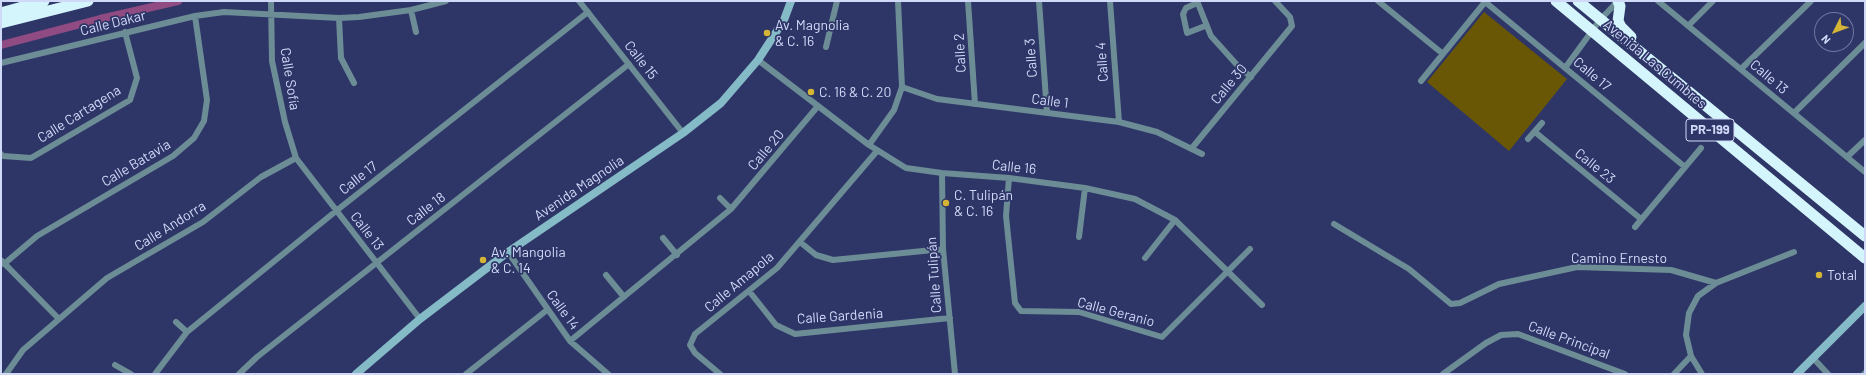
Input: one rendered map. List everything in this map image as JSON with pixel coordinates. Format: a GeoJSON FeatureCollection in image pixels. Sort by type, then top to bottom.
{"type":"FeatureCollection","features":[{"type":"Feature","properties":{"kind":"highway"},"geometry":{"type":"LineString","coordinates":[[1,7],[22,1]]}},
{"type":"Feature","properties":{"kind":"highway"},"geometry":{"type":"LineString","coordinates":[[1,13],[44,1]]}},
{"type":"Feature","properties":{"kind":"highway"},"geometry":{"type":"LineString","coordinates":[[1,24],[88,1]]}},
{"type":"Feature","properties":{"kind":"highway","name":"Avenida Las Cumbres"},"geometry":{"type":"LineString","coordinates":[[1556,1],[1865,258]]}},
{"type":"Feature","properties":{"kind":"highway","name":"Avenida Las Cumbres"},"geometry":{"type":"LineString","coordinates":[[1578,1],[1686,91],[1865,236]]}},
{"type":"Feature","properties":{"kind":"highway"},"geometry":{"type":"LineString","coordinates":[[1618,1],[1620,6],[1618,21],[1621,28],[1684,82],[1687,86],[1686,91]]}},
{"type":"Feature","properties":{"kind":"street","name":"Calle Sofía"},"geometry":{"type":"LineString","coordinates":[[271,1],[270,14],[272,62],[285,122],[296,158]]}},
{"type":"Feature","properties":{"kind":"street","name":"Calle Dakar"},"geometry":{"type":"LineString","coordinates":[[1,63],[195,16],[224,12],[339,18],[411,10],[446,1]]}},
{"type":"Feature","properties":{"kind":"street","name":"Calle 15"},"geometry":{"type":"LineString","coordinates":[[579,1],[683,133]]}},
{"type":"Feature","properties":{"kind":"street","name":"Avenida Magnolia"},"geometry":{"type":"LineString","coordinates":[[356,374],[420,318],[508,252],[683,133],[721,102],[758,60],[784,20],[791,1]]}},
{"type":"Feature","properties":{"kind":"street"},"geometry":{"type":"LineString","coordinates":[[826,47],[837,1]]}},
{"type":"Feature","properties":{"kind":"street"},"geometry":{"type":"LineString","coordinates":[[869,145],[894,110],[902,87],[898,1]]}},
{"type":"Feature","properties":{"kind":"street","name":"Calle 2"},"geometry":{"type":"LineString","coordinates":[[968,1],[975,104]]}},
{"type":"Feature","properties":{"kind":"street","name":"Calle 3"},"geometry":{"type":"LineString","coordinates":[[1039,1],[1047,113]]}},
{"type":"Feature","properties":{"kind":"street","name":"Calle 4"},"geometry":{"type":"LineString","coordinates":[[1110,1],[1119,122]]}},
{"type":"Feature","properties":{"kind":"street","name":"Calle 30"},"geometry":{"type":"LineString","coordinates":[[1192,148],[1292,26],[1290,17],[1275,1]]}},
{"type":"Feature","properties":{"kind":"street"},"geometry":{"type":"LineString","coordinates":[[1378,1],[1443,54]]}},
{"type":"Feature","properties":{"kind":"street"},"geometry":{"type":"LineString","coordinates":[[1565,68],[1600,20],[1618,1]]}},
{"type":"Feature","properties":{"kind":"street","name":"Calle 13"},"geometry":{"type":"LineString","coordinates":[[1658,1],[1865,172]]}},
{"type":"Feature","properties":{"kind":"street"},"geometry":{"type":"LineString","coordinates":[[1688,26],[1714,1]]}},
{"type":"Feature","properties":{"kind":"street"},"geometry":{"type":"LineString","coordinates":[[1741,70],[1811,1]]}},
{"type":"Feature","properties":{"kind":"street"},"geometry":{"type":"LineString","coordinates":[[1205,26],[1187,34],[1183,14],[1186,8],[1197,2],[1205,26],[1211,36],[1229,56],[1251,76]]}},
{"type":"Feature","properties":{"kind":"street"},"geometry":{"type":"LineString","coordinates":[[1421,81],[1484,2]]}},
{"type":"Feature","properties":{"kind":"street","name":"Calle 17"},"geometry":{"type":"LineString","coordinates":[[1484,2],[1685,167]]}},
{"type":"Feature","properties":{"kind":"street"},"geometry":{"type":"LineString","coordinates":[[411,10],[416,32]]}},
{"type":"Feature","properties":{"kind":"street","name":"Calle 17"},"geometry":{"type":"LineString","coordinates":[[155,374],[187,332],[336,211],[588,12]]}},
{"type":"Feature","properties":{"kind":"street","name":"Calle Batavia"},"geometry":{"type":"LineString","coordinates":[[2,262],[37,236],[174,156],[194,138],[204,121],[207,100],[195,16]]}},
{"type":"Feature","properties":{"kind":"street"},"geometry":{"type":"LineString","coordinates":[[339,18],[341,58],[354,84]]}},
{"type":"Feature","properties":{"kind":"street","name":"Calle Cartagena"},"geometry":{"type":"LineString","coordinates":[[1,154],[3,156],[31,158],[130,100],[136,78],[125,32]]}},
{"type":"Feature","properties":{"kind":"street"},"geometry":{"type":"LineString","coordinates":[[1794,113],[1865,43]]}},
{"type":"Feature","properties":{"kind":"street","name":"Calle 16"},"geometry":{"type":"LineString","coordinates":[[758,60],[877,151],[906,168],[942,173],[1009,178],[1085,188],[1135,199],[1175,220],[1262,305]]}},
{"type":"Feature","properties":{"kind":"street","name":"Calle 18"},"geometry":{"type":"LineString","coordinates":[[239,374],[629,64]]}},
{"type":"Feature","properties":{"kind":"street","name":"Calle 1"},"geometry":{"type":"LineString","coordinates":[[902,87],[937,99],[1119,122],[1157,132],[1202,154]]}},
{"type":"Feature","properties":{"kind":"street","name":"Calle 20"},"geometry":{"type":"LineString","coordinates":[[570,341],[732,209],[818,106]]}},
{"type":"Feature","properties":{"kind":"street"},"geometry":{"type":"LineString","coordinates":[[1528,139],[1542,123]]}},
{"type":"Feature","properties":{"kind":"street","name":"Calle 23"},"geometry":{"type":"LineString","coordinates":[[1534,132],[1641,219]]}},
{"type":"Feature","properties":{"kind":"street"},"geometry":{"type":"LineString","coordinates":[[1848,158],[1865,140]]}},
{"type":"Feature","properties":{"kind":"street"},"geometry":{"type":"LineString","coordinates":[[1635,227],[1701,148]]}},
{"type":"Feature","properties":{"kind":"street","name":"Calle Amapola"},"geometry":{"type":"LineString","coordinates":[[720,374],[695,353],[690,345],[695,334],[777,268],[877,151]]}},
{"type":"Feature","properties":{"kind":"street","name":"Calle 13"},"geometry":{"type":"LineString","coordinates":[[296,158],[420,318]]}},
{"type":"Feature","properties":{"kind":"street","name":"Calle Andorra"},"geometry":{"type":"LineString","coordinates":[[6,374],[23,350],[58,318],[108,278],[203,222],[261,177],[296,158]]}},
{"type":"Feature","properties":{"kind":"street","name":"Calle Tulipán"},"geometry":{"type":"LineString","coordinates":[[942,173],[943,249],[955,374]]}},
{"type":"Feature","properties":{"kind":"street","name":"Calle Geranio"},"geometry":{"type":"LineString","coordinates":[[1009,178],[1006,216],[1015,303],[1021,311],[1079,312],[1162,337],[1250,249]]}},
{"type":"Feature","properties":{"kind":"street"},"geometry":{"type":"LineString","coordinates":[[1079,236],[1085,188]]}},
{"type":"Feature","properties":{"kind":"street"},"geometry":{"type":"LineString","coordinates":[[720,198],[732,209]]}},
{"type":"Feature","properties":{"kind":"street"},"geometry":{"type":"LineString","coordinates":[[1145,258],[1175,220]]}},
{"type":"Feature","properties":{"kind":"street","name":"Camino Ernesto"},"geometry":{"type":"LineString","coordinates":[[1334,224],[1410,269],[1451,304],[1460,303],[1499,284],[1577,267],[1671,270],[1716,283]]}},
{"type":"Feature","properties":{"kind":"street"},"geometry":{"type":"LineString","coordinates":[[663,238],[677,255]]}},
{"type":"Feature","properties":{"kind":"street"},"geometry":{"type":"LineString","coordinates":[[800,242],[816,255],[833,260],[943,249]]}},
{"type":"Feature","properties":{"kind":"street","name":"Calle 14"},"geometry":{"type":"LineString","coordinates":[[508,252],[570,341],[608,374]]}},
{"type":"Feature","properties":{"kind":"street"},"geometry":{"type":"LineString","coordinates":[[1702,374],[1691,356],[1686,335],[1689,313],[1698,296],[1716,283],[1794,252]]}},
{"type":"Feature","properties":{"kind":"street"},"geometry":{"type":"LineString","coordinates":[[2,262],[58,318]]}},
{"type":"Feature","properties":{"kind":"street"},"geometry":{"type":"LineString","coordinates":[[606,275],[624,297]]}},
{"type":"Feature","properties":{"kind":"street","name":"Calle Gardenia"},"geometry":{"type":"LineString","coordinates":[[749,291],[776,325],[796,334],[950,318]]}},
{"type":"Feature","properties":{"kind":"street"},"geometry":{"type":"LineString","coordinates":[[1797,374],[1865,306]]}},
{"type":"Feature","properties":{"kind":"street"},"geometry":{"type":"LineString","coordinates":[[466,374],[547,310]]}},
{"type":"Feature","properties":{"kind":"street"},"geometry":{"type":"LineString","coordinates":[[176,322],[187,332]]}},
{"type":"Feature","properties":{"kind":"street","name":"Calle Principal"},"geometry":{"type":"LineString","coordinates":[[1443,374],[1486,343],[1501,335],[1518,334],[1625,374]]}},
{"type":"Feature","properties":{"kind":"street"},"geometry":{"type":"LineString","coordinates":[[1674,374],[1691,356]]}},
{"type":"Feature","properties":{"kind":"street"},"geometry":{"type":"LineString","coordinates":[[1813,358],[1828,374]]}},
{"type":"Feature","properties":{"kind":"street"},"geometry":{"type":"LineString","coordinates":[[116,365],[131,374]]}},
{"type":"Feature","properties":{"kind":"street"},"geometry":{"type":"LineString","coordinates":[[247,367],[250,374]]}},
{"type":"Feature","properties":{"kind":"street"},"geometry":{"type":"LineString","coordinates":[[596,374],[601,368]]}},
{"type":"Feature","properties":{"kind":"shaded area"},"geometry":{"type":"Polygon","coordinates":[[[1484,12],[1567,79],[1509,151],[1427,82],[1484,12]]]}},
{"type":"Feature","properties":{"kind":"waterway"},"geometry":{"type":"LineString","coordinates":[[1,45],[100,19],[178,1]]}},
{"type":"Feature","properties":{"kind":"place","name":"Av. Magnolia & C. 16"},"geometry":{"type":"Point","coordinates":[767,33]}},
{"type":"Feature","properties":{"kind":"place","name":"C. 16 & C. 20"},"geometry":{"type":"Point","coordinates":[811,92]}},
{"type":"Feature","properties":{"kind":"place","name":"C. Tulipán & C. 16"},"geometry":{"type":"Point","coordinates":[946,203]}},
{"type":"Feature","properties":{"kind":"place","name":"Av. Mangolia & C. 14"},"geometry":{"type":"Point","coordinates":[483,260]}},
{"type":"Feature","properties":{"kind":"place","name":"Total"},"geometry":{"type":"Point","coordinates":[1819,275]}}]}
